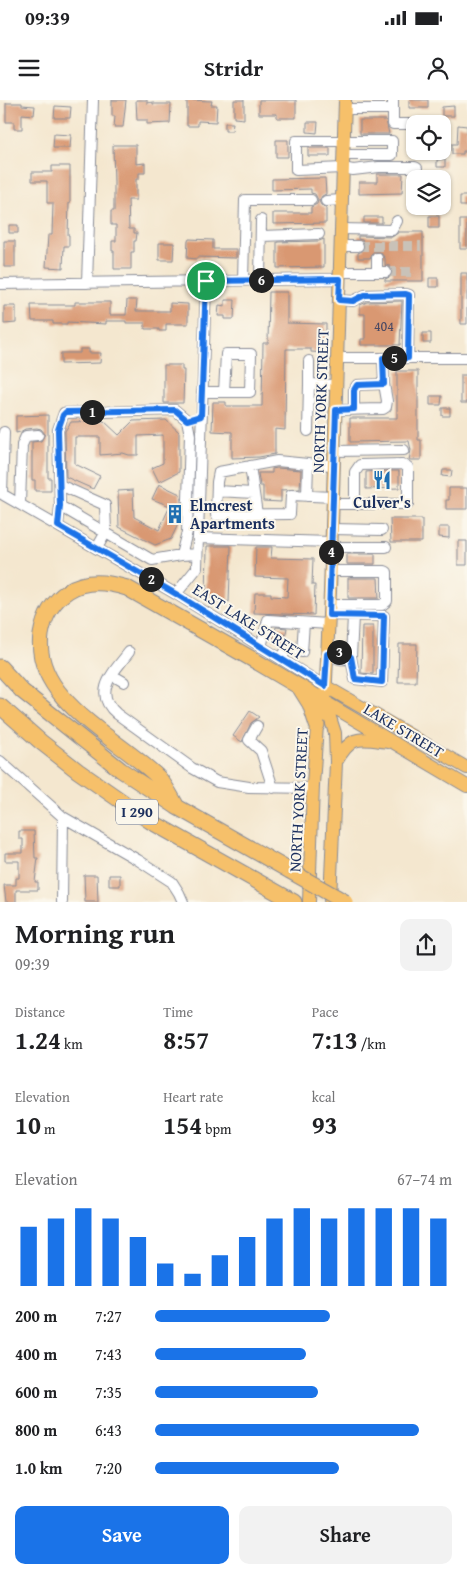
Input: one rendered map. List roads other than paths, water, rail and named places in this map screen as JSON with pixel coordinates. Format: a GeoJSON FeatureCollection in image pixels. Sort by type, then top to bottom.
{"type":"FeatureCollection","features":[{"type":"Feature","properties":{"kind":"highway"},"geometry":{"type":"LineString","coordinates":[[178,807],[160,779],[89,722],[68,702],[51,680],[43,660],[40,642],[45,619],[55,602],[73,588],[86,584],[106,583],[127,588],[325,702]]}},
{"type":"Feature","properties":{"kind":"highway","name":"I 290"},"geometry":{"type":"LineString","coordinates":[[0,667],[22,691],[121,770],[178,807],[345,902]]}},
{"type":"Feature","properties":{"kind":"highway"},"geometry":{"type":"LineString","coordinates":[[300,687],[310,704],[317,725]]}},
{"type":"Feature","properties":{"kind":"highway","name":"I 290"},"geometry":{"type":"LineString","coordinates":[[0,706],[63,759],[150,822],[291,900]]}},
{"type":"Feature","properties":{"kind":"main road","name":"NORTH YORK STREET"},"geometry":{"type":"LineString","coordinates":[[330,902],[336,762],[335,733],[325,702],[325,686],[333,501],[345,104]]}},
{"type":"Feature","properties":{"kind":"main road"},"geometry":{"type":"LineString","coordinates":[[325,686],[467,768]]}},
{"type":"Feature","properties":{"kind":"main road","name":"NORTH YORK STREET"},"geometry":{"type":"LineString","coordinates":[[309,902],[317,725],[325,702]]}},
{"type":"Feature","properties":{"kind":"main road","name":"LAKE STREET"},"geometry":{"type":"LineString","coordinates":[[325,702],[467,786]]}},
{"type":"Feature","properties":{"kind":"main road"},"geometry":{"type":"LineString","coordinates":[[336,762],[344,748],[352,741],[366,739],[399,745]]}},
{"type":"Feature","properties":{"kind":"street"},"geometry":{"type":"LineString","coordinates":[[87,282],[93,100]]}},
{"type":"Feature","properties":{"kind":"street"},"geometry":{"type":"LineString","coordinates":[[345,104],[393,104],[393,124],[406,124]]}},
{"type":"Feature","properties":{"kind":"street"},"geometry":{"type":"LineString","coordinates":[[344,148],[296,141],[296,170],[343,168],[353,170],[379,167],[414,167],[417,170]]}},
{"type":"Feature","properties":{"kind":"street"},"geometry":{"type":"LineString","coordinates":[[243,280],[244,200],[311,200]]}},
{"type":"Feature","properties":{"kind":"street"},"geometry":{"type":"LineString","coordinates":[[326,200],[342,200]]}},
{"type":"Feature","properties":{"kind":"street"},"geometry":{"type":"LineString","coordinates":[[260,280],[261,220]]}},
{"type":"Feature","properties":{"kind":"street"},"geometry":{"type":"LineString","coordinates":[[341,229],[392,230],[397,221]]}},
{"type":"Feature","properties":{"kind":"street"},"geometry":{"type":"LineString","coordinates":[[261,236],[319,234]]}},
{"type":"Feature","properties":{"kind":"street"},"geometry":{"type":"LineString","coordinates":[[341,246],[358,246]]}},
{"type":"Feature","properties":{"kind":"street"},"geometry":{"type":"LineString","coordinates":[[0,284],[260,280],[340,276],[381,272],[377,258]]}},
{"type":"Feature","properties":{"kind":"street"},"geometry":{"type":"LineString","coordinates":[[176,594],[197,568],[206,281]]}},
{"type":"Feature","properties":{"kind":"street"},"geometry":{"type":"LineString","coordinates":[[339,300],[353,301],[365,295],[409,295],[408,358]]}},
{"type":"Feature","properties":{"kind":"street"},"geometry":{"type":"LineString","coordinates":[[202,392],[224,392],[250,392],[251,354],[226,354],[224,392]]}},
{"type":"Feature","properties":{"kind":"street"},"geometry":{"type":"LineString","coordinates":[[337,358],[467,358]]}},
{"type":"Feature","properties":{"kind":"street"},"geometry":{"type":"LineString","coordinates":[[336,410],[383,409],[386,407],[383,358]]}},
{"type":"Feature","properties":{"kind":"street"},"geometry":{"type":"LineString","coordinates":[[308,431],[309,361]]}},
{"type":"Feature","properties":{"kind":"street"},"geometry":{"type":"LineString","coordinates":[[309,384],[336,385]]}},
{"type":"Feature","properties":{"kind":"street"},"geometry":{"type":"LineString","coordinates":[[354,409],[354,390],[357,385],[384,384]]}},
{"type":"Feature","properties":{"kind":"street"},"geometry":{"type":"LineString","coordinates":[[58,526],[60,486],[58,430],[64,413],[175,410],[187,420],[190,434],[187,532],[181,555]]}},
{"type":"Feature","properties":{"kind":"street"},"geometry":{"type":"LineString","coordinates":[[187,420],[201,416]]}},
{"type":"Feature","properties":{"kind":"street"},"geometry":{"type":"LineString","coordinates":[[1,494],[4,432]]}},
{"type":"Feature","properties":{"kind":"street"},"geometry":{"type":"LineString","coordinates":[[20,504],[22,445],[26,436],[38,435]]}},
{"type":"Feature","properties":{"kind":"street"},"geometry":{"type":"LineString","coordinates":[[334,451],[404,450]]}},
{"type":"Feature","properties":{"kind":"street"},"geometry":{"type":"LineString","coordinates":[[334,465],[277,461],[219,472],[216,515],[290,514],[291,495],[355,504],[408,504],[408,467],[402,464],[360,465],[355,472],[355,504]]}},
{"type":"Feature","properties":{"kind":"street"},"geometry":{"type":"LineString","coordinates":[[307,496],[308,464]]}},
{"type":"Feature","properties":{"kind":"street"},"geometry":{"type":"LineString","coordinates":[[250,466],[257,514]]}},
{"type":"Feature","properties":{"kind":"street"},"geometry":{"type":"LineString","coordinates":[[199,483],[254,493]]}},
{"type":"Feature","properties":{"kind":"street"},"geometry":{"type":"LineString","coordinates":[[60,486],[104,506],[106,532],[97,548]]}},
{"type":"Feature","properties":{"kind":"street","name":"EAST LAKE STREET"},"geometry":{"type":"LineString","coordinates":[[1,494],[176,594],[325,686]]}},
{"type":"Feature","properties":{"kind":"street"},"geometry":{"type":"LineString","coordinates":[[60,506],[152,560],[197,554]]}},
{"type":"Feature","properties":{"kind":"street"},"geometry":{"type":"LineString","coordinates":[[332,529],[382,530]]}},
{"type":"Feature","properties":{"kind":"street"},"geometry":{"type":"LineString","coordinates":[[198,538],[386,547]]}},
{"type":"Feature","properties":{"kind":"street"},"geometry":{"type":"LineString","coordinates":[[261,647],[268,620],[304,623],[329,615],[382,605],[387,601],[387,572],[330,571]]}},
{"type":"Feature","properties":{"kind":"street"},"geometry":{"type":"LineString","coordinates":[[329,615],[384,616],[382,682],[355,679],[351,657],[353,616]]}},
{"type":"Feature","properties":{"kind":"street"},"geometry":{"type":"LineString","coordinates":[[281,659],[288,647],[302,652],[304,623]]}},
{"type":"Feature","properties":{"kind":"street"},"geometry":{"type":"LineString","coordinates":[[130,652],[112,675],[105,688],[108,707],[192,768],[217,782],[249,787],[313,788]]}},
{"type":"Feature","properties":{"kind":"street"},"geometry":{"type":"LineString","coordinates":[[327,654],[345,652],[351,657]]}},
{"type":"Feature","properties":{"kind":"street"},"geometry":{"type":"LineString","coordinates":[[112,675],[124,682]]}},
{"type":"Feature","properties":{"kind":"street"},"geometry":{"type":"LineString","coordinates":[[256,726],[249,740],[261,751],[273,788]]}},
{"type":"Feature","properties":{"kind":"street"},"geometry":{"type":"LineString","coordinates":[[0,761],[64,817],[172,882],[181,897]]}},
{"type":"Feature","properties":{"kind":"street"},"geometry":{"type":"LineString","coordinates":[[62,902],[64,817]]}},
{"type":"Feature","properties":{"kind":"tunnel"},"geometry":{"type":"LineString","coordinates":[[358,246],[421,246]]}},
{"type":"Feature","properties":{"kind":"tunnel"},"geometry":{"type":"LineString","coordinates":[[386,272],[416,272]]}},
{"type":"Feature","properties":{"kind":"place","name":"Culver's"},"geometry":{"type":"Point","coordinates":[382,480]}},
{"type":"Feature","properties":{"kind":"place","name":"Elmcrest Apartments"},"geometry":{"type":"Point","coordinates":[175,514]}}]}
